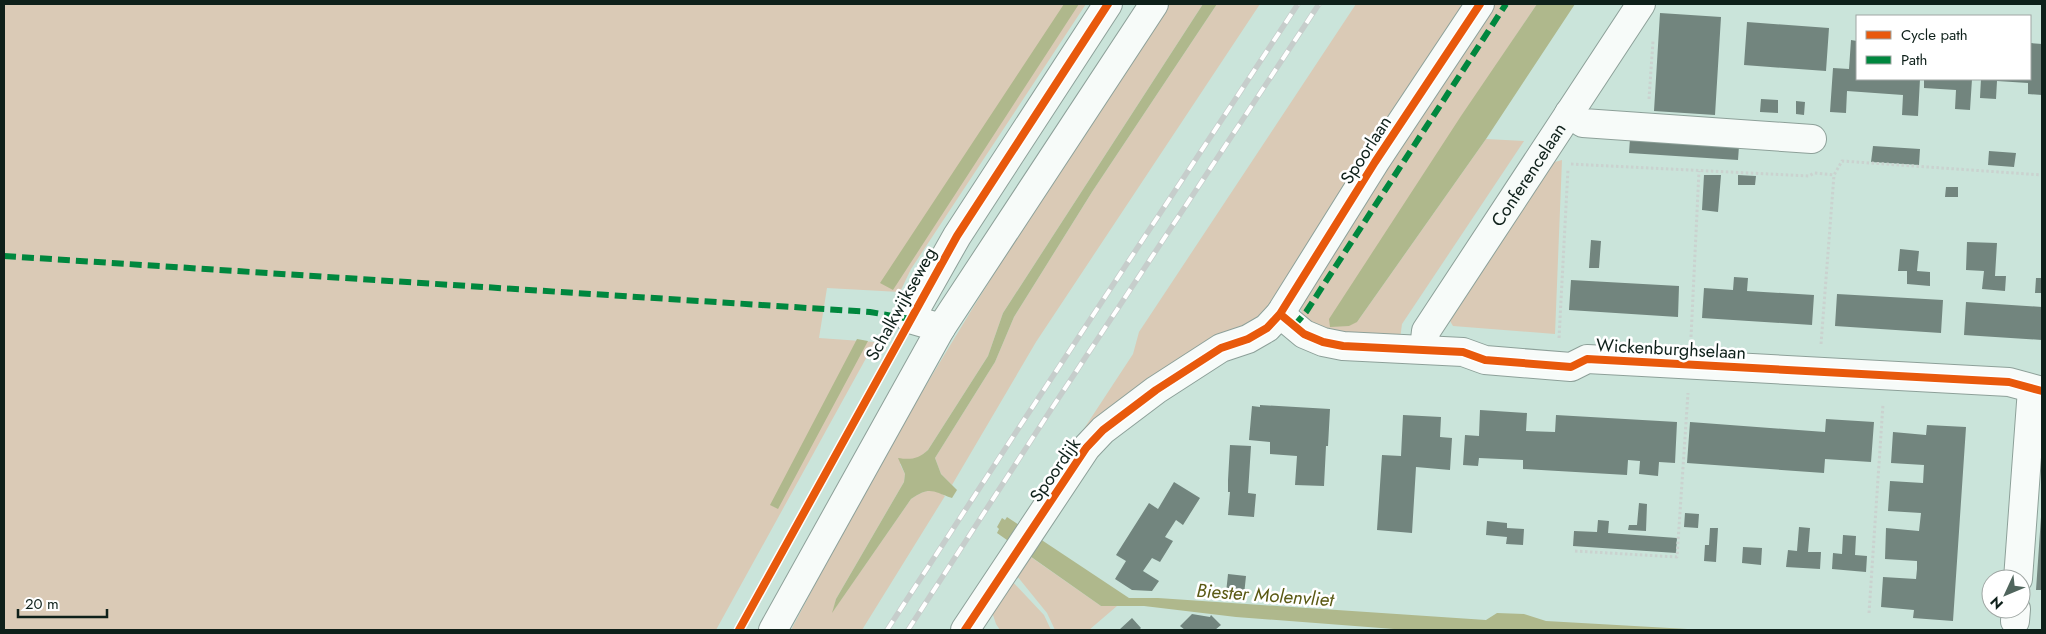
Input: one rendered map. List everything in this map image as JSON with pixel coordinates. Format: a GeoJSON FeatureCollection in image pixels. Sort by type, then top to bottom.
{"type":"FeatureCollection","features":[{"type":"Feature","properties":{"kind":"street","name":"Schalkwijkseweg"},"geometry":{"type":"LineString","coordinates":[[941,328],[910,318],[957,236],[1108,4]]}},
{"type":"Feature","properties":{"kind":"street"},"geometry":{"type":"LineString","coordinates":[[773,630],[941,328],[1154,4]]}},
{"type":"Feature","properties":{"kind":"street","name":"Spoorlaan"},"geometry":{"type":"LineString","coordinates":[[1280,314],[1375,162],[1480,4]]}},
{"type":"Feature","properties":{"kind":"street","name":"Conferencelaan"},"geometry":{"type":"LineString","coordinates":[[1424,350],[1426,331],[1641,4]]}},
{"type":"Feature","properties":{"kind":"street"},"geometry":{"type":"LineString","coordinates":[[1569,114],[1583,124],[1812,139]]}},
{"type":"Feature","properties":{"kind":"street","name":"Wickenburghselaan"},"geometry":{"type":"LineString","coordinates":[[1280,314],[1304,334],[1322,342],[1343,346],[1464,352],[1485,360],[1571,367],[1586,359],[2009,382],[2037,390],[2019,569]]}},
{"type":"Feature","properties":{"kind":"street","name":"Spoordijk"},"geometry":{"type":"LineString","coordinates":[[972,628],[1036,523],[1086,448],[1103,430],[1156,390],[1221,348],[1248,339],[1267,328],[1280,314]]}},
{"type":"Feature","properties":{"kind":"path"},"geometry":{"type":"LineString","coordinates":[[1647,128],[1654,32]]}},
{"type":"Feature","properties":{"kind":"path"},"geometry":{"type":"LineString","coordinates":[[1818,372],[1834,175],[1842,160],[2042,175]]}},
{"type":"Feature","properties":{"kind":"path"},"geometry":{"type":"LineString","coordinates":[[1558,366],[1568,168],[1570,164],[1809,176],[1814,173],[1834,175]]}},
{"type":"Feature","properties":{"kind":"path"},"geometry":{"type":"LineString","coordinates":[[1575,551],[1677,557],[1690,365],[1699,170]]}},
{"type":"Feature","properties":{"kind":"path"},"geometry":{"type":"LineString","coordinates":[[1869,613],[1885,376]]}},
{"type":"Feature","properties":{"kind":"shaded area"},"geometry":{"type":"Polygon","coordinates":[[[4,4],[1086,4],[911,269],[900,292],[827,288],[819,338],[875,342],[716,630],[4,630],[4,4]]]}},
{"type":"Feature","properties":{"kind":"shaded area"},"geometry":{"type":"Polygon","coordinates":[[[1064,4],[1079,4],[893,290],[880,283],[1064,4]]]}},
{"type":"Feature","properties":{"kind":"shaded area"},"geometry":{"type":"Polygon","coordinates":[[[1167,4],[1203,4],[1003,313],[988,356],[928,450],[920,457],[900,464],[905,474],[904,482],[836,599],[833,611],[911,499],[928,491],[945,496],[862,630],[791,630],[863,495],[921,393],[1024,225],[1167,4]]]}},
{"type":"Feature","properties":{"kind":"shaded area"},"geometry":{"type":"Polygon","coordinates":[[[1203,4],[1217,4],[1092,192],[1014,317],[995,362],[935,458],[941,474],[957,490],[952,498],[927,491],[911,499],[832,613],[836,599],[904,482],[905,474],[898,458],[914,458],[928,450],[988,356],[1003,313],[1203,4]]]}},
{"type":"Feature","properties":{"kind":"shaded area"},"geometry":{"type":"Polygon","coordinates":[[[1217,4],[1260,4],[1036,342],[952,485],[941,474],[935,458],[995,362],[1014,317],[1092,192],[1217,4]]]}},
{"type":"Feature","properties":{"kind":"shaded area"},"geometry":{"type":"Polygon","coordinates":[[[1356,4],[1471,4],[1270,308],[1259,320],[1051,479],[1133,354],[1139,332],[1356,4]]]}},
{"type":"Feature","properties":{"kind":"shaded area"},"geometry":{"type":"Polygon","coordinates":[[[1490,4],[1537,4],[1420,180],[1357,322],[1486,139],[1524,141],[1402,324],[1400,339],[1339,335],[1317,328],[1304,317],[1299,300],[1490,4]]]}},
{"type":"Feature","properties":{"kind":"shaded area"},"geometry":{"type":"Polygon","coordinates":[[[1537,4],[1575,4],[1486,139],[1357,322],[1349,326],[1330,327],[1329,319],[1461,116],[1537,4]]]}},
{"type":"Feature","properties":{"kind":"shaded area"},"geometry":{"type":"Polygon","coordinates":[[[1562,160],[1555,334],[1453,326],[1450,321],[1551,163],[1562,160]]]}},
{"type":"Feature","properties":{"kind":"shaded area"},"geometry":{"type":"Polygon","coordinates":[[[857,339],[868,341],[778,509],[770,505],[857,339]]]}},
{"type":"Feature","properties":{"kind":"shaded area"},"geometry":{"type":"Polygon","coordinates":[[[1007,517],[1129,598],[1158,598],[1486,620],[1497,613],[1524,614],[1546,621],[1705,630],[1407,630],[1236,617],[1144,606],[1101,606],[997,533],[999,529],[997,527],[1002,518],[1005,520],[1007,517]]]}},
{"type":"Feature","properties":{"kind":"shaded area"},"geometry":{"type":"Polygon","coordinates":[[[1028,555],[1101,606],[1117,606],[1089,630],[1055,630],[1047,613],[1017,576],[1028,555]]]}},
{"type":"Feature","properties":{"kind":"shaded area"},"geometry":{"type":"Polygon","coordinates":[[[1010,579],[1044,615],[1051,630],[1000,630],[992,612],[1010,579]]]}},
{"type":"Feature","properties":{"kind":"building"},"geometry":{"type":"Polygon","coordinates":[[[1660,13],[1721,17],[1715,115],[1654,111],[1660,13]]]}},
{"type":"Feature","properties":{"kind":"building"},"geometry":{"type":"Polygon","coordinates":[[[1747,22],[1829,28],[1826,71],[1744,65],[1747,22]]]}},
{"type":"Feature","properties":{"kind":"building"},"geometry":{"type":"Polygon","coordinates":[[[1851,40],[1856,41],[1856,80],[1920,80],[1918,116],[1902,115],[1903,95],[1847,91],[1846,113],[1830,112],[1833,68],[1849,69],[1851,40]]]}},
{"type":"Feature","properties":{"kind":"building"},"geometry":{"type":"Polygon","coordinates":[[[2031,43],[2042,44],[2042,95],[2028,94],[2028,83],[1997,81],[1996,99],[1980,98],[1981,80],[2031,80],[2031,43]]]}},
{"type":"Feature","properties":{"kind":"building"},"geometry":{"type":"Polygon","coordinates":[[[1924,80],[1972,80],[1970,110],[1955,109],[1956,90],[1924,88],[1924,80]]]}},
{"type":"Feature","properties":{"kind":"building"},"geometry":{"type":"Polygon","coordinates":[[[1761,99],[1778,100],[1778,113],[1760,112],[1761,99]]]}},
{"type":"Feature","properties":{"kind":"building"},"geometry":{"type":"Polygon","coordinates":[[[1796,101],[1805,102],[1804,115],[1796,114],[1796,101]]]}},
{"type":"Feature","properties":{"kind":"building"},"geometry":{"type":"Polygon","coordinates":[[[1630,139],[1739,146],[1738,160],[1629,153],[1630,139]]]}},
{"type":"Feature","properties":{"kind":"building"},"geometry":{"type":"Polygon","coordinates":[[[1873,146],[1920,149],[1919,165],[1871,162],[1873,146]]]}},
{"type":"Feature","properties":{"kind":"building"},"geometry":{"type":"Polygon","coordinates":[[[1989,151],[2016,153],[2014,167],[1988,165],[1989,151]]]}},
{"type":"Feature","properties":{"kind":"building"},"geometry":{"type":"Polygon","coordinates":[[[1704,175],[1721,175],[1718,212],[1702,210],[1704,175]]]}},
{"type":"Feature","properties":{"kind":"building"},"geometry":{"type":"Polygon","coordinates":[[[1738,175],[1756,176],[1755,185],[1738,185],[1738,175]]]}},
{"type":"Feature","properties":{"kind":"building"},"geometry":{"type":"Polygon","coordinates":[[[1946,187],[1958,187],[1958,197],[1945,197],[1946,187]]]}},
{"type":"Feature","properties":{"kind":"building"},"geometry":{"type":"Polygon","coordinates":[[[1591,240],[1601,241],[1599,268],[1589,268],[1591,240]]]}},
{"type":"Feature","properties":{"kind":"building"},"geometry":{"type":"Polygon","coordinates":[[[1967,242],[1997,243],[1995,276],[2006,276],[2005,291],[1982,289],[1984,271],[1966,270],[1967,242]]]}},
{"type":"Feature","properties":{"kind":"building"},"geometry":{"type":"Polygon","coordinates":[[[1900,249],[1919,251],[1917,271],[1930,272],[1930,286],[1907,284],[1907,271],[1898,271],[1900,249]]]}},
{"type":"Feature","properties":{"kind":"building"},"geometry":{"type":"Polygon","coordinates":[[[1734,277],[1748,278],[1747,291],[1814,295],[1812,325],[1702,318],[1704,288],[1733,290],[1734,277]]]}},
{"type":"Feature","properties":{"kind":"building"},"geometry":{"type":"Polygon","coordinates":[[[2036,278],[2042,278],[2042,293],[2035,293],[2036,278]]]}},
{"type":"Feature","properties":{"kind":"building"},"geometry":{"type":"Polygon","coordinates":[[[1571,280],[1679,286],[1678,317],[1569,310],[1571,280]]]}},
{"type":"Feature","properties":{"kind":"building"},"geometry":{"type":"Polygon","coordinates":[[[1837,294],[1943,300],[1941,333],[1835,326],[1837,294]]]}},
{"type":"Feature","properties":{"kind":"building"},"geometry":{"type":"Polygon","coordinates":[[[1966,302],[2042,307],[2042,340],[1964,335],[1966,302]]]}},
{"type":"Feature","properties":{"kind":"building"},"geometry":{"type":"Polygon","coordinates":[[[1260,405],[1330,409],[1324,486],[1295,485],[1297,456],[1270,454],[1270,442],[1249,440],[1252,406],[1260,407],[1260,405]]]}},
{"type":"Feature","properties":{"kind":"building"},"geometry":{"type":"Polygon","coordinates":[[[1480,410],[1527,413],[1526,431],[1555,432],[1556,415],[1677,422],[1675,463],[1659,462],[1658,476],[1639,474],[1640,461],[1628,460],[1627,475],[1523,469],[1523,460],[1479,458],[1478,466],[1463,465],[1465,435],[1479,436],[1480,410]]]}},
{"type":"Feature","properties":{"kind":"building"},"geometry":{"type":"Polygon","coordinates":[[[1403,415],[1441,417],[1440,437],[1452,438],[1450,470],[1416,467],[1412,533],[1377,530],[1382,455],[1401,456],[1403,415]]]}},
{"type":"Feature","properties":{"kind":"building"},"geometry":{"type":"Polygon","coordinates":[[[1826,419],[1874,422],[1871,462],[1825,459],[1824,473],[1687,463],[1690,422],[1825,432],[1826,419]]]}},
{"type":"Feature","properties":{"kind":"building"},"geometry":{"type":"Polygon","coordinates":[[[1927,425],[1966,427],[1953,621],[1913,618],[1914,610],[1881,607],[1883,577],[1916,579],[1917,569],[1917,561],[1885,559],[1886,528],[1919,531],[1921,513],[1888,511],[1890,481],[1923,483],[1924,465],[1891,463],[1893,432],[1926,435],[1927,425]]]}},
{"type":"Feature","properties":{"kind":"building"},"geometry":{"type":"Polygon","coordinates":[[[1230,445],[1251,446],[1248,493],[1256,494],[1254,517],[1228,515],[1230,445]]]}},
{"type":"Feature","properties":{"kind":"building"},"geometry":{"type":"Polygon","coordinates":[[[1174,482],[1200,498],[1183,525],[1176,520],[1165,537],[1173,541],[1160,562],[1152,558],[1143,571],[1159,581],[1152,591],[1132,590],[1115,579],[1126,561],[1116,555],[1149,503],[1158,509],[1174,482]]]}},
{"type":"Feature","properties":{"kind":"building"},"geometry":{"type":"Polygon","coordinates":[[[1639,503],[1647,504],[1646,531],[1628,530],[1629,525],[1637,525],[1639,503]]]}},
{"type":"Feature","properties":{"kind":"building"},"geometry":{"type":"Polygon","coordinates":[[[1685,513],[1699,514],[1698,528],[1684,527],[1685,513]]]}},
{"type":"Feature","properties":{"kind":"building"},"geometry":{"type":"Polygon","coordinates":[[[2041,517],[2042,590],[2036,590],[2041,517]]]}},
{"type":"Feature","properties":{"kind":"building"},"geometry":{"type":"Polygon","coordinates":[[[1598,520],[1609,521],[1608,533],[1677,538],[1676,553],[1573,546],[1574,531],[1597,532],[1598,520]]]}},
{"type":"Feature","properties":{"kind":"building"},"geometry":{"type":"Polygon","coordinates":[[[1487,521],[1507,523],[1507,528],[1524,529],[1523,545],[1506,544],[1507,537],[1486,535],[1487,521]]]}},
{"type":"Feature","properties":{"kind":"building"},"geometry":{"type":"Polygon","coordinates":[[[1799,527],[1810,528],[1808,552],[1821,552],[1820,569],[1786,567],[1788,550],[1797,551],[1799,527]]]}},
{"type":"Feature","properties":{"kind":"building"},"geometry":{"type":"Polygon","coordinates":[[[1710,528],[1718,528],[1716,562],[1704,561],[1705,545],[1709,545],[1710,528]]]}},
{"type":"Feature","properties":{"kind":"building"},"geometry":{"type":"Polygon","coordinates":[[[1843,535],[1856,536],[1855,555],[1867,556],[1866,572],[1832,569],[1833,553],[1842,554],[1843,535]]]}},
{"type":"Feature","properties":{"kind":"building"},"geometry":{"type":"Polygon","coordinates":[[[1743,547],[1762,548],[1761,565],[1742,563],[1743,547]]]}},
{"type":"Feature","properties":{"kind":"building"},"geometry":{"type":"Polygon","coordinates":[[[1228,574],[1246,576],[1244,595],[1226,593],[1228,574]]]}},
{"type":"Feature","properties":{"kind":"building"},"geometry":{"type":"Polygon","coordinates":[[[1192,614],[1210,617],[1211,615],[1221,625],[1215,630],[1185,630],[1180,626],[1192,614]]]}},
{"type":"Feature","properties":{"kind":"building"},"geometry":{"type":"Polygon","coordinates":[[[1132,618],[1141,628],[1139,630],[1119,630],[1132,618]]]}},
{"type":"Feature","properties":{"kind":"railway"},"geometry":{"type":"LineString","coordinates":[[887,630],[1298,4]]}},
{"type":"Feature","properties":{"kind":"railway"},"geometry":{"type":"LineString","coordinates":[[908,630],[1319,4]]}},
{"type":"Feature","properties":{"kind":"marked path"},"geometry":{"type":"LineString","coordinates":[[1294,326],[1306,312],[1506,4]]}},
{"type":"Feature","properties":{"kind":"marked path"},"geometry":{"type":"LineString","coordinates":[[4,256],[870,312],[910,319]]}},
{"type":"Feature","properties":{"kind":"cycle path"},"geometry":{"type":"LineString","coordinates":[[739,630],[957,236],[1108,4]]}},
{"type":"Feature","properties":{"kind":"cycle path"},"geometry":{"type":"LineString","coordinates":[[965,630],[1086,448],[1103,430],[1156,390],[1221,348],[1248,339],[1267,328],[1280,314],[1375,162],[1480,4]]}},
{"type":"Feature","properties":{"kind":"cycle path"},"geometry":{"type":"LineString","coordinates":[[1280,314],[1304,334],[1323,342],[1343,346],[1463,352],[1485,360],[1571,367],[1587,359],[2009,382],[2042,391]]}},
{"type":"Feature","properties":{"kind":"water label","name":"Biester Molenvliet"},"geometry":{"type":"Point","coordinates":[1265,595]}}]}
